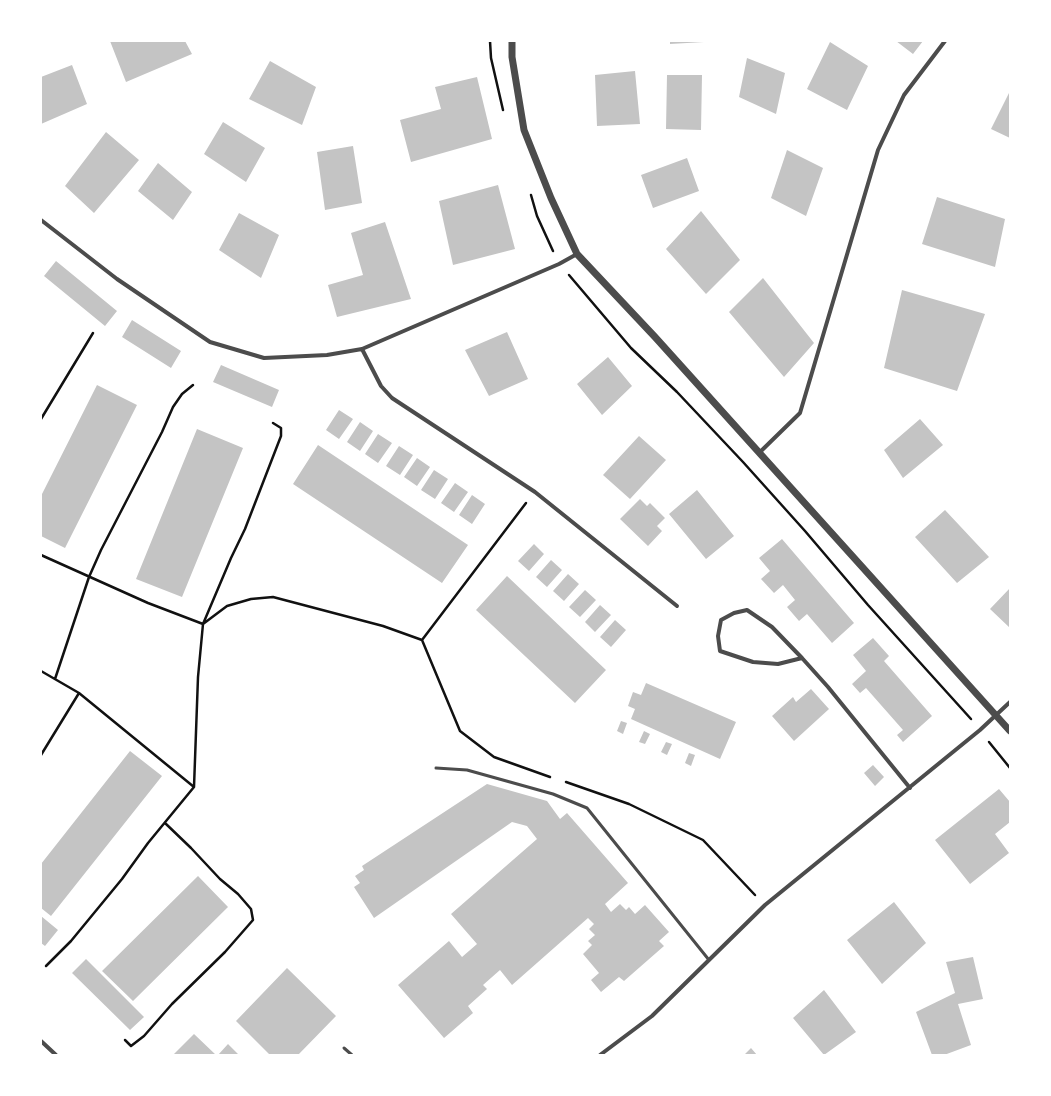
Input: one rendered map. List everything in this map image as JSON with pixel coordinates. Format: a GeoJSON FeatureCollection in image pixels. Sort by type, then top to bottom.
{"type":"FeatureCollection","features":[{"type":"Feature","properties":{"kind":"street"},"geometry":{"type":"LineString","coordinates":[[512,41],[512,57],[524,130],[551,198],[577,254],[654,337],[1010,731]]}},
{"type":"Feature","properties":{"kind":"street"},"geometry":{"type":"LineString","coordinates":[[759,453],[800,413],[878,150],[904,95],[945,41]]}},
{"type":"Feature","properties":{"kind":"street"},"geometry":{"type":"LineString","coordinates":[[41,220],[117,279],[210,342],[264,358],[327,354],[362,349],[559,264],[577,254]]}},
{"type":"Feature","properties":{"kind":"street"},"geometry":{"type":"LineString","coordinates":[[362,349],[381,386],[392,398],[535,492],[677,606]]}},
{"type":"Feature","properties":{"kind":"street"},"geometry":{"type":"LineString","coordinates":[[802,658],[778,664],[753,662],[720,651],[718,636],[721,620],[734,613],[747,610],[772,627],[802,658],[828,686],[910,788]]}},
{"type":"Feature","properties":{"kind":"street"},"geometry":{"type":"LineString","coordinates":[[600,1055],[652,1016],[765,905],[910,788],[996,716],[1010,702]]}},
{"type":"Feature","properties":{"kind":"street"},"geometry":{"type":"LineString","coordinates":[[41,1040],[56,1055]]}},
{"type":"Feature","properties":{"kind":"lane"},"geometry":{"type":"LineString","coordinates":[[436,768],[467,770],[553,794],[587,808],[709,960]]}},
{"type":"Feature","properties":{"kind":"lane"},"geometry":{"type":"LineString","coordinates":[[344,1048],[352,1055]]}},
{"type":"Feature","properties":{"kind":"path"},"geometry":{"type":"LineString","coordinates":[[41,419],[93,333]]}},
{"type":"Feature","properties":{"kind":"path"},"geometry":{"type":"LineString","coordinates":[[55,679],[89,577],[120,512],[162,432],[173,407],[182,394],[193,385]]}},
{"type":"Feature","properties":{"kind":"path"},"geometry":{"type":"LineString","coordinates":[[46,966],[71,941],[194,787],[198,676],[203,624],[230,558],[245,529],[281,436],[281,428],[273,423]]}},
{"type":"Feature","properties":{"kind":"path"},"geometry":{"type":"LineString","coordinates":[[422,640],[535,492]]}},
{"type":"Feature","properties":{"kind":"path"},"geometry":{"type":"LineString","coordinates":[[41,555],[148,603],[203,624]]}},
{"type":"Feature","properties":{"kind":"path"},"geometry":{"type":"LineString","coordinates":[[203,624],[227,606],[251,599],[273,598],[383,626],[422,640],[460,731],[494,757],[554,778]]}},
{"type":"Feature","properties":{"kind":"path"},"geometry":{"type":"LineString","coordinates":[[41,671],[79,693],[194,787]]}},
{"type":"Feature","properties":{"kind":"path"},"geometry":{"type":"LineString","coordinates":[[41,755],[79,693]]}},
{"type":"Feature","properties":{"kind":"path"},"geometry":{"type":"LineString","coordinates":[[562,781],[629,804],[703,840],[765,905]]}},
{"type":"Feature","properties":{"kind":"path"},"geometry":{"type":"LineString","coordinates":[[125,1040],[131,1046],[144,1036],[172,1004],[225,952],[253,920],[251,909],[238,894],[220,879],[191,848],[165,824]]}},
{"type":"Feature","properties":{"kind":"building"},"geometry":{"type":"Polygon","coordinates":[[[110,41],[185,41],[192,54],[126,82],[110,41]]]}},
{"type":"Feature","properties":{"kind":"building"},"geometry":{"type":"Polygon","coordinates":[[[670,41],[704,41],[704,42],[670,44],[670,41]]]}},
{"type":"Feature","properties":{"kind":"building"},"geometry":{"type":"Polygon","coordinates":[[[896,41],[923,41],[913,54],[896,41]]]}},
{"type":"Feature","properties":{"kind":"building"},"geometry":{"type":"Polygon","coordinates":[[[830,42],[868,66],[847,110],[807,89],[830,42]]]}},
{"type":"Feature","properties":{"kind":"building"},"geometry":{"type":"Polygon","coordinates":[[[747,58],[785,73],[776,114],[739,97],[747,58]]]}},
{"type":"Feature","properties":{"kind":"building"},"geometry":{"type":"Polygon","coordinates":[[[270,61],[316,87],[302,125],[249,99],[270,61]]]}},
{"type":"Feature","properties":{"kind":"building"},"geometry":{"type":"Polygon","coordinates":[[[72,65],[87,104],[41,124],[41,77],[72,65]]]}},
{"type":"Feature","properties":{"kind":"building"},"geometry":{"type":"Polygon","coordinates":[[[635,71],[640,124],[597,126],[595,75],[635,71]]]}},
{"type":"Feature","properties":{"kind":"building"},"geometry":{"type":"Polygon","coordinates":[[[667,75],[702,75],[701,130],[666,129],[667,75]]]}},
{"type":"Feature","properties":{"kind":"building"},"geometry":{"type":"Polygon","coordinates":[[[477,77],[492,139],[411,162],[400,120],[441,109],[435,87],[477,77]]]}},
{"type":"Feature","properties":{"kind":"building"},"geometry":{"type":"Polygon","coordinates":[[[1010,91],[1010,138],[991,129],[1010,91]]]}},
{"type":"Feature","properties":{"kind":"building"},"geometry":{"type":"Polygon","coordinates":[[[223,122],[265,148],[246,182],[204,154],[223,122]]]}},
{"type":"Feature","properties":{"kind":"building"},"geometry":{"type":"Polygon","coordinates":[[[106,132],[139,160],[94,213],[65,186],[106,132]]]}},
{"type":"Feature","properties":{"kind":"building"},"geometry":{"type":"Polygon","coordinates":[[[353,146],[362,203],[325,210],[317,152],[353,146]]]}},
{"type":"Feature","properties":{"kind":"building"},"geometry":{"type":"Polygon","coordinates":[[[787,150],[823,168],[806,216],[771,198],[787,150]]]}},
{"type":"Feature","properties":{"kind":"building"},"geometry":{"type":"Polygon","coordinates":[[[687,158],[699,191],[653,208],[641,175],[687,158]]]}},
{"type":"Feature","properties":{"kind":"building"},"geometry":{"type":"Polygon","coordinates":[[[158,163],[192,192],[173,220],[138,191],[158,163]]]}},
{"type":"Feature","properties":{"kind":"building"},"geometry":{"type":"Polygon","coordinates":[[[498,185],[515,249],[453,265],[439,201],[498,185]]]}},
{"type":"Feature","properties":{"kind":"building"},"geometry":{"type":"Polygon","coordinates":[[[937,197],[1005,219],[995,267],[922,244],[937,197]]]}},
{"type":"Feature","properties":{"kind":"building"},"geometry":{"type":"Polygon","coordinates":[[[701,211],[740,260],[706,294],[666,249],[701,211]]]}},
{"type":"Feature","properties":{"kind":"building"},"geometry":{"type":"Polygon","coordinates":[[[239,213],[279,235],[261,278],[219,250],[239,213]]]}},
{"type":"Feature","properties":{"kind":"building"},"geometry":{"type":"Polygon","coordinates":[[[385,222],[411,299],[337,317],[328,285],[363,275],[351,233],[385,222]]]}},
{"type":"Feature","properties":{"kind":"building"},"geometry":{"type":"Polygon","coordinates":[[[56,261],[117,311],[105,326],[44,276],[56,261]]]}},
{"type":"Feature","properties":{"kind":"building"},"geometry":{"type":"Polygon","coordinates":[[[763,278],[814,343],[784,377],[729,312],[763,278]]]}},
{"type":"Feature","properties":{"kind":"building"},"geometry":{"type":"Polygon","coordinates":[[[902,290],[985,314],[957,391],[884,368],[902,290]]]}},
{"type":"Feature","properties":{"kind":"building"},"geometry":{"type":"Polygon","coordinates":[[[132,320],[181,351],[171,368],[122,337],[132,320]]]}},
{"type":"Feature","properties":{"kind":"building"},"geometry":{"type":"Polygon","coordinates":[[[507,332],[528,379],[489,396],[465,350],[507,332]]]}},
{"type":"Feature","properties":{"kind":"building"},"geometry":{"type":"Polygon","coordinates":[[[608,357],[632,386],[602,415],[577,384],[608,357]]]}},
{"type":"Feature","properties":{"kind":"building"},"geometry":{"type":"Polygon","coordinates":[[[221,365],[279,390],[272,407],[213,382],[221,365]]]}},
{"type":"Feature","properties":{"kind":"building"},"geometry":{"type":"Polygon","coordinates":[[[97,385],[137,405],[65,548],[41,536],[41,496],[97,385]]]}},
{"type":"Feature","properties":{"kind":"building"},"geometry":{"type":"Polygon","coordinates":[[[339,410],[353,419],[339,439],[326,430],[339,410]]]}},
{"type":"Feature","properties":{"kind":"building"},"geometry":{"type":"Polygon","coordinates":[[[920,419],[943,445],[903,478],[884,450],[920,419]]]}},
{"type":"Feature","properties":{"kind":"building"},"geometry":{"type":"Polygon","coordinates":[[[360,422],[373,431],[360,451],[347,442],[360,422]]]}},
{"type":"Feature","properties":{"kind":"building"},"geometry":{"type":"Polygon","coordinates":[[[197,429],[243,448],[182,597],[136,579],[197,429]]]}},
{"type":"Feature","properties":{"kind":"building"},"geometry":{"type":"Polygon","coordinates":[[[378,434],[392,443],[378,463],[365,454],[378,434]]]}},
{"type":"Feature","properties":{"kind":"building"},"geometry":{"type":"Polygon","coordinates":[[[639,436],[666,460],[630,499],[603,475],[639,436]]]}},
{"type":"Feature","properties":{"kind":"building"},"geometry":{"type":"Polygon","coordinates":[[[318,445],[468,545],[442,583],[293,484],[318,445]]]}},
{"type":"Feature","properties":{"kind":"building"},"geometry":{"type":"Polygon","coordinates":[[[399,446],[413,455],[400,475],[386,466],[399,446]]]}},
{"type":"Feature","properties":{"kind":"building"},"geometry":{"type":"Polygon","coordinates":[[[417,458],[430,467],[417,486],[404,477],[417,458]]]}},
{"type":"Feature","properties":{"kind":"building"},"geometry":{"type":"Polygon","coordinates":[[[434,470],[448,479],[435,499],[421,490],[434,470]]]}},
{"type":"Feature","properties":{"kind":"building"},"geometry":{"type":"Polygon","coordinates":[[[455,483],[468,492],[454,512],[441,503],[455,483]]]}},
{"type":"Feature","properties":{"kind":"building"},"geometry":{"type":"Polygon","coordinates":[[[697,490],[734,536],[706,559],[669,514],[697,490]]]}},
{"type":"Feature","properties":{"kind":"building"},"geometry":{"type":"Polygon","coordinates":[[[472,495],[485,504],[472,524],[459,515],[472,495]]]}},
{"type":"Feature","properties":{"kind":"building"},"geometry":{"type":"Polygon","coordinates":[[[640,499],[647,506],[650,503],[665,518],[657,526],[662,531],[648,546],[620,519],[640,499]]]}},
{"type":"Feature","properties":{"kind":"building"},"geometry":{"type":"Polygon","coordinates":[[[945,510],[989,557],[957,583],[915,537],[945,510]]]}},
{"type":"Feature","properties":{"kind":"building"},"geometry":{"type":"Polygon","coordinates":[[[782,539],[854,623],[832,643],[807,614],[799,621],[787,607],[795,600],[783,585],[774,593],[761,579],[770,571],[759,558],[782,539]]]}},
{"type":"Feature","properties":{"kind":"building"},"geometry":{"type":"Polygon","coordinates":[[[534,544],[544,554],[529,571],[518,561],[534,544]]]}},
{"type":"Feature","properties":{"kind":"building"},"geometry":{"type":"Polygon","coordinates":[[[551,560],[562,570],[547,587],[536,577],[551,560]]]}},
{"type":"Feature","properties":{"kind":"building"},"geometry":{"type":"Polygon","coordinates":[[[568,574],[579,584],[564,601],[553,591],[568,574]]]}},
{"type":"Feature","properties":{"kind":"building"},"geometry":{"type":"Polygon","coordinates":[[[507,576],[606,670],[575,703],[476,610],[507,576]]]}},
{"type":"Feature","properties":{"kind":"building"},"geometry":{"type":"Polygon","coordinates":[[[1010,588],[1010,628],[990,609],[1010,588]]]}},
{"type":"Feature","properties":{"kind":"building"},"geometry":{"type":"Polygon","coordinates":[[[585,590],[596,600],[580,617],[569,607],[585,590]]]}},
{"type":"Feature","properties":{"kind":"building"},"geometry":{"type":"Polygon","coordinates":[[[600,605],[611,615],[595,632],[585,622],[600,605]]]}},
{"type":"Feature","properties":{"kind":"building"},"geometry":{"type":"Polygon","coordinates":[[[615,620],[626,630],[611,647],[600,637],[615,620]]]}},
{"type":"Feature","properties":{"kind":"building"},"geometry":{"type":"Polygon","coordinates":[[[873,638],[889,656],[884,661],[932,716],[903,742],[897,735],[903,730],[866,688],[860,693],[852,684],[866,671],[853,655],[873,638]]]}},
{"type":"Feature","properties":{"kind":"building"},"geometry":{"type":"Polygon","coordinates":[[[646,683],[736,722],[720,759],[631,719],[635,709],[628,706],[633,692],[641,695],[646,683]]]}},
{"type":"Feature","properties":{"kind":"building"},"geometry":{"type":"Polygon","coordinates":[[[811,689],[829,709],[794,741],[772,716],[793,697],[796,702],[811,689]]]}},
{"type":"Feature","properties":{"kind":"building"},"geometry":{"type":"Polygon","coordinates":[[[621,721],[627,723],[623,734],[617,731],[621,721]]]}},
{"type":"Feature","properties":{"kind":"building"},"geometry":{"type":"Polygon","coordinates":[[[644,731],[650,734],[645,744],[639,742],[644,731]]]}},
{"type":"Feature","properties":{"kind":"building"},"geometry":{"type":"Polygon","coordinates":[[[666,742],[672,744],[667,755],[661,752],[666,742]]]}},
{"type":"Feature","properties":{"kind":"building"},"geometry":{"type":"Polygon","coordinates":[[[130,751],[162,776],[51,916],[41,908],[41,864],[130,751]]]}},
{"type":"Feature","properties":{"kind":"building"},"geometry":{"type":"Polygon","coordinates":[[[689,753],[695,755],[691,766],[685,763],[689,753]]]}},
{"type":"Feature","properties":{"kind":"building"},"geometry":{"type":"Polygon","coordinates":[[[873,765],[884,777],[875,786],[864,773],[873,765]]]}},
{"type":"Feature","properties":{"kind":"building"},"geometry":{"type":"Polygon","coordinates":[[[487,784],[547,801],[560,819],[567,813],[628,883],[605,904],[611,912],[620,904],[626,910],[629,907],[635,914],[645,905],[669,932],[659,941],[664,946],[624,981],[619,977],[601,992],[591,980],[599,973],[583,954],[592,945],[588,941],[595,935],[589,929],[594,924],[588,918],[512,985],[500,970],[483,985],[487,989],[468,1006],[473,1013],[444,1038],[398,985],[449,941],[462,957],[477,944],[451,914],[537,839],[527,826],[512,822],[374,918],[354,887],[360,883],[355,876],[364,870],[362,866],[487,784]]]}},
{"type":"Feature","properties":{"kind":"building"},"geometry":{"type":"Polygon","coordinates":[[[999,789],[1010,802],[1010,822],[995,834],[1009,853],[970,884],[935,840],[999,789]]]}},
{"type":"Feature","properties":{"kind":"building"},"geometry":{"type":"Polygon","coordinates":[[[198,876],[228,907],[133,1001],[102,971],[198,876]]]}},
{"type":"Feature","properties":{"kind":"building"},"geometry":{"type":"Polygon","coordinates":[[[894,902],[926,943],[882,984],[847,940],[894,902]]]}},
{"type":"Feature","properties":{"kind":"building"},"geometry":{"type":"Polygon","coordinates":[[[41,916],[58,930],[45,946],[41,943],[41,916]]]}},
{"type":"Feature","properties":{"kind":"building"},"geometry":{"type":"Polygon","coordinates":[[[973,957],[983,999],[958,1004],[971,1045],[944,1055],[932,1055],[916,1012],[955,993],[946,962],[973,957]]]}},
{"type":"Feature","properties":{"kind":"building"},"geometry":{"type":"Polygon","coordinates":[[[86,959],[144,1017],[130,1030],[72,973],[86,959]]]}},
{"type":"Feature","properties":{"kind":"building"},"geometry":{"type":"Polygon","coordinates":[[[287,968],[336,1016],[298,1055],[270,1055],[236,1021],[287,968]]]}},
{"type":"Feature","properties":{"kind":"building"},"geometry":{"type":"Polygon","coordinates":[[[824,990],[856,1032],[824,1055],[793,1018],[824,990]]]}},
{"type":"Feature","properties":{"kind":"building"},"geometry":{"type":"Polygon","coordinates":[[[194,1034],[216,1055],[173,1055],[194,1034]]]}},
{"type":"Feature","properties":{"kind":"building"},"geometry":{"type":"Polygon","coordinates":[[[228,1044],[239,1055],[218,1055],[228,1044]]]}},
{"type":"Feature","properties":{"kind":"building"},"geometry":{"type":"Polygon","coordinates":[[[751,1048],[757,1055],[744,1055],[751,1048]]]}}]}
